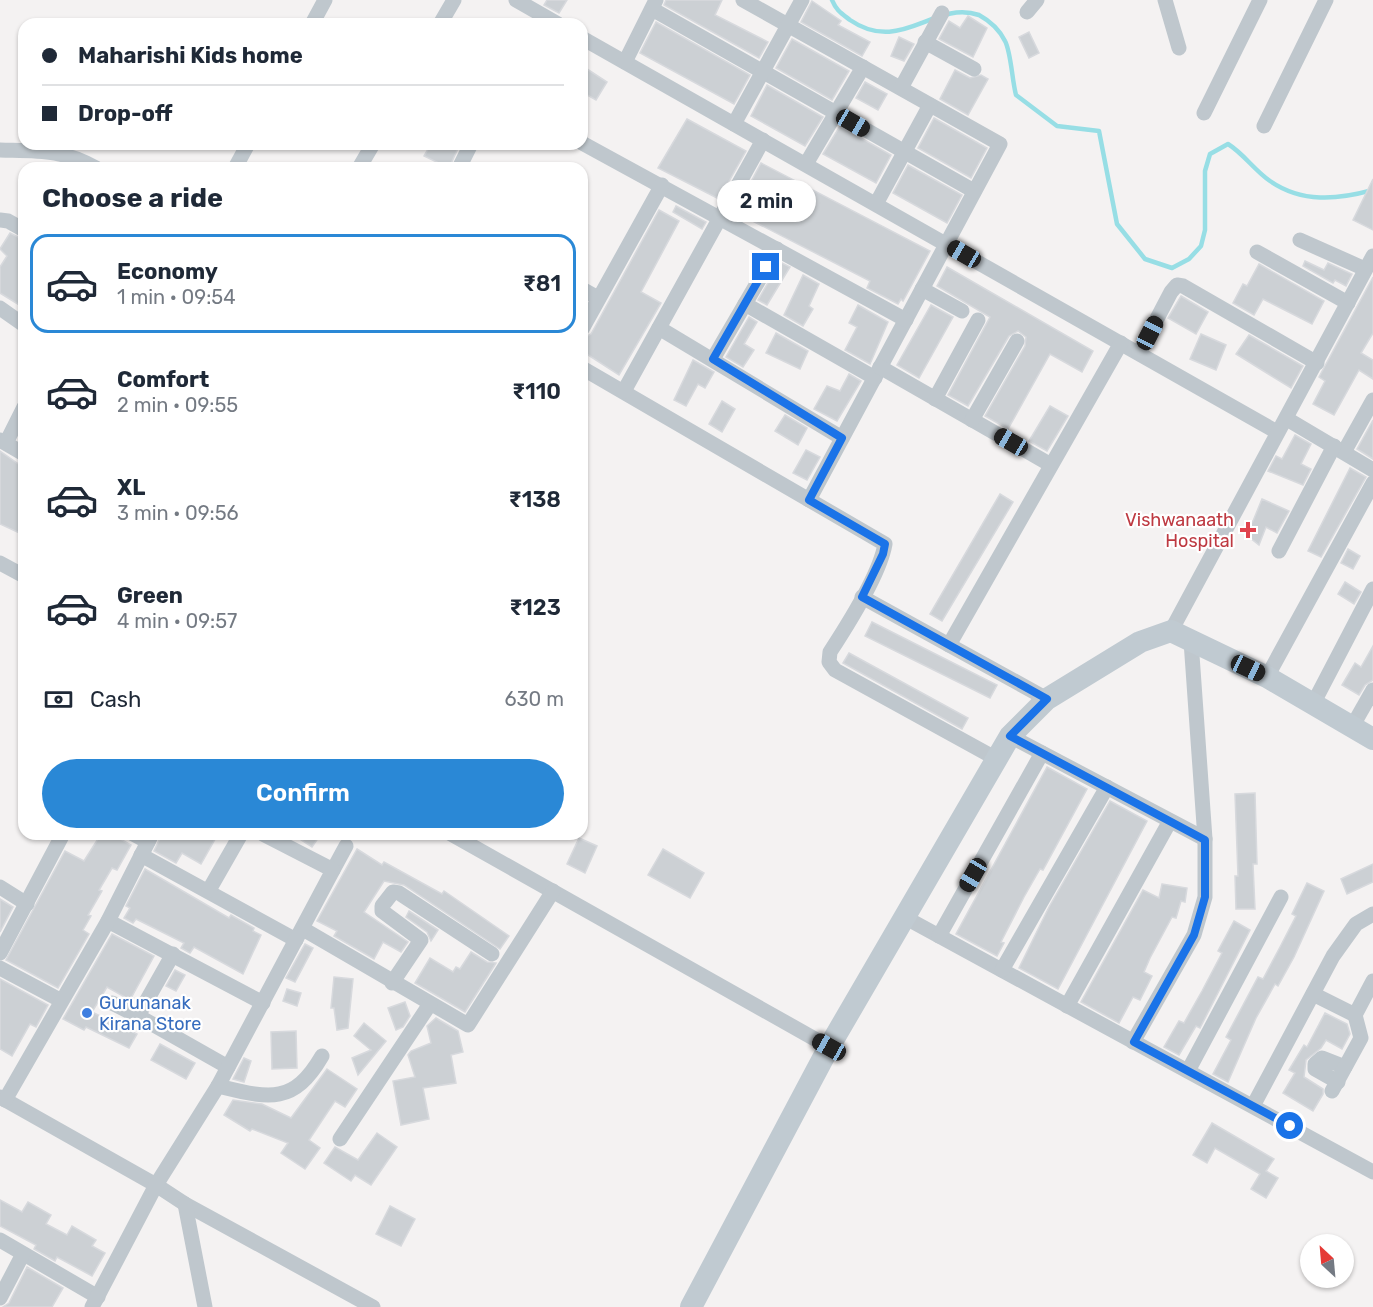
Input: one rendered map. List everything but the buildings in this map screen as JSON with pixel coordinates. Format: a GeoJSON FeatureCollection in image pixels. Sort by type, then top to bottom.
{"type":"FeatureCollection","features":[{"type":"Feature","properties":{"kind":"street"},"geometry":{"type":"LineString","coordinates":[[315,18],[325,0]]}},
{"type":"Feature","properties":{"kind":"street"},"geometry":{"type":"LineString","coordinates":[[444,18],[454,0]]}},
{"type":"Feature","properties":{"kind":"street"},"geometry":{"type":"LineString","coordinates":[[516,0],[548,18]]}},
{"type":"Feature","properties":{"kind":"street"},"geometry":{"type":"LineString","coordinates":[[743,0],[1000,144],[809,500]]}},
{"type":"Feature","properties":{"kind":"street"},"geometry":{"type":"LineString","coordinates":[[734,124],[802,0]]}},
{"type":"Feature","properties":{"kind":"street"},"geometry":{"type":"LineString","coordinates":[[1027,12],[1037,0]]}},
{"type":"Feature","properties":{"kind":"street"},"geometry":{"type":"LineString","coordinates":[[1165,0],[1179,48]]}},
{"type":"Feature","properties":{"kind":"street"},"geometry":{"type":"LineString","coordinates":[[1204,113],[1260,0]]}},
{"type":"Feature","properties":{"kind":"street"},"geometry":{"type":"LineString","coordinates":[[1264,126],[1326,0]]}},
{"type":"Feature","properties":{"kind":"street"},"geometry":{"type":"LineString","coordinates":[[625,62],[654,4],[763,72],[974,191]]}},
{"type":"Feature","properties":{"kind":"street"},"geometry":{"type":"LineString","coordinates":[[901,88],[942,13]]}},
{"type":"Feature","properties":{"kind":"street"},"geometry":{"type":"LineString","coordinates":[[588,41],[1277,432]]}},
{"type":"Feature","properties":{"kind":"street"},"geometry":{"type":"LineString","coordinates":[[925,42],[974,69]]}},
{"type":"Feature","properties":{"kind":"street"},"geometry":{"type":"LineString","coordinates":[[806,164],[863,68]]}},
{"type":"Feature","properties":{"kind":"street"},"geometry":{"type":"LineString","coordinates":[[876,204],[930,105]]}},
{"type":"Feature","properties":{"kind":"street"},"geometry":{"type":"LineString","coordinates":[[624,392],[763,140]]}},
{"type":"Feature","properties":{"kind":"street"},"geometry":{"type":"LineString","coordinates":[[588,146],[906,320]]}},
{"type":"Feature","properties":{"kind":"street"},"geometry":{"type":"LineString","coordinates":[[0,150],[60,152],[73,162]]}},
{"type":"Feature","properties":{"kind":"street"},"geometry":{"type":"LineString","coordinates":[[588,317],[662,185]]}},
{"type":"Feature","properties":{"kind":"street"},"geometry":{"type":"LineString","coordinates":[[0,220],[8,221],[18,227]]}},
{"type":"Feature","properties":{"kind":"street"},"geometry":{"type":"LineString","coordinates":[[1134,1042],[1194,935],[1205,897],[1205,840],[1181,636],[1277,432],[1287,419],[1369,263],[1300,240]]}},
{"type":"Feature","properties":{"kind":"street"},"geometry":{"type":"LineString","coordinates":[[713,359],[777,249]]}},
{"type":"Feature","properties":{"kind":"street"},"geometry":{"type":"LineString","coordinates":[[1257,252],[1348,303]]}},
{"type":"Feature","properties":{"kind":"street"},"geometry":{"type":"LineString","coordinates":[[1139,353],[1171,292],[1177,285],[1183,286],[1317,363]]}},
{"type":"Feature","properties":{"kind":"street"},"geometry":{"type":"LineString","coordinates":[[922,289],[962,311]]}},
{"type":"Feature","properties":{"kind":"street"},"geometry":{"type":"LineString","coordinates":[[588,292],[598,298]]}},
{"type":"Feature","properties":{"kind":"street"},"geometry":{"type":"LineString","coordinates":[[745,304],[877,373],[935,399],[1051,465]]}},
{"type":"Feature","properties":{"kind":"street"},"geometry":{"type":"LineString","coordinates":[[0,308],[18,321]]}},
{"type":"Feature","properties":{"kind":"street"},"geometry":{"type":"LineString","coordinates":[[935,399],[978,320]]}},
{"type":"Feature","properties":{"kind":"street"},"geometry":{"type":"LineString","coordinates":[[659,328],[842,438]]}},
{"type":"Feature","properties":{"kind":"street"},"geometry":{"type":"LineString","coordinates":[[972,420],[1017,341]]}},
{"type":"Feature","properties":{"kind":"street"},"geometry":{"type":"LineString","coordinates":[[949,645],[1121,344]]}},
{"type":"Feature","properties":{"kind":"street"},"geometry":{"type":"LineString","coordinates":[[588,371],[885,544],[883,554],[862,597],[830,652],[829,662],[835,670],[995,758]]}},
{"type":"Feature","properties":{"kind":"street"},"geometry":{"type":"LineString","coordinates":[[1279,550],[1339,449],[1373,400]]}},
{"type":"Feature","properties":{"kind":"street"},"geometry":{"type":"LineString","coordinates":[[18,416],[3,441],[18,450]]}},
{"type":"Feature","properties":{"kind":"street"},"geometry":{"type":"LineString","coordinates":[[1287,419],[1373,470]]}},
{"type":"Feature","properties":{"kind":"street"},"geometry":{"type":"LineString","coordinates":[[1267,677],[1373,483]]}},
{"type":"Feature","properties":{"kind":"street"},"geometry":{"type":"LineString","coordinates":[[0,563],[18,572]]}},
{"type":"Feature","properties":{"kind":"street"},"geometry":{"type":"LineString","coordinates":[[1313,704],[1373,589]]}},
{"type":"Feature","properties":{"kind":"street"},"geometry":{"type":"LineString","coordinates":[[862,597],[1047,699]]}},
{"type":"Feature","properties":{"kind":"street"},"geometry":{"type":"LineString","coordinates":[[691,1307],[829,1047],[906,918],[995,758],[1010,736],[1047,699],[1140,642],[1181,636],[1267,677],[1373,739]]}},
{"type":"Feature","properties":{"kind":"street"},"geometry":{"type":"LineString","coordinates":[[1352,727],[1373,690]]}},
{"type":"Feature","properties":{"kind":"street"},"geometry":{"type":"LineString","coordinates":[[1010,736],[1205,840]]}},
{"type":"Feature","properties":{"kind":"street"},"geometry":{"type":"LineString","coordinates":[[939,936],[1042,753]]}},
{"type":"Feature","properties":{"kind":"street"},"geometry":{"type":"LineString","coordinates":[[1002,970],[1107,787]]}},
{"type":"Feature","properties":{"kind":"street"},"geometry":{"type":"LineString","coordinates":[[1067,1005],[1170,820]]}},
{"type":"Feature","properties":{"kind":"street"},"geometry":{"type":"LineString","coordinates":[[0,953],[60,840]]}},
{"type":"Feature","properties":{"kind":"street"},"geometry":{"type":"LineString","coordinates":[[209,890],[238,840]]}},
{"type":"Feature","properties":{"kind":"street"},"geometry":{"type":"LineString","coordinates":[[275,840],[333,870]]}},
{"type":"Feature","properties":{"kind":"street"},"geometry":{"type":"LineString","coordinates":[[462,840],[829,1047]]}},
{"type":"Feature","properties":{"kind":"street"},"geometry":{"type":"LineString","coordinates":[[373,1307],[185,1204],[156,1185],[2,1098],[108,921],[147,844],[209,890],[300,935],[468,1025],[553,891]]}},
{"type":"Feature","properties":{"kind":"street"},"geometry":{"type":"LineString","coordinates":[[0,1240],[95,1302],[156,1185],[218,1086],[346,846]]}},
{"type":"Feature","properties":{"kind":"street"},"geometry":{"type":"LineString","coordinates":[[0,887],[27,904]]}},
{"type":"Feature","properties":{"kind":"street"},"geometry":{"type":"LineString","coordinates":[[392,983],[421,940],[382,911],[388,895],[393,892],[399,893],[492,954]]}},
{"type":"Feature","properties":{"kind":"street"},"geometry":{"type":"LineString","coordinates":[[1188,1071],[1281,897]]}},
{"type":"Feature","properties":{"kind":"street"},"geometry":{"type":"LineString","coordinates":[[1253,1106],[1333,956],[1356,924],[1373,914]]}},
{"type":"Feature","properties":{"kind":"street"},"geometry":{"type":"LineString","coordinates":[[906,918],[1373,1172]]}},
{"type":"Feature","properties":{"kind":"street"},"geometry":{"type":"LineString","coordinates":[[108,921],[262,1003]]}},
{"type":"Feature","properties":{"kind":"street"},"geometry":{"type":"LineString","coordinates":[[138,1016],[173,954]]}},
{"type":"Feature","properties":{"kind":"street"},"geometry":{"type":"LineString","coordinates":[[0,968],[60,1000]]}},
{"type":"Feature","properties":{"kind":"street"},"geometry":{"type":"LineString","coordinates":[[1355,1015],[1373,981]]}},
{"type":"Feature","properties":{"kind":"street"},"geometry":{"type":"LineString","coordinates":[[1313,994],[1355,1015],[1367,1041],[1345,1067],[1335,1086],[1315,1069],[1315,1064],[1322,1058],[1345,1067]]}},
{"type":"Feature","properties":{"kind":"street"},"geometry":{"type":"LineString","coordinates":[[111,1002],[228,1067]]}},
{"type":"Feature","properties":{"kind":"street"},"geometry":{"type":"LineString","coordinates":[[340,1139],[430,1004]]}},
{"type":"Feature","properties":{"kind":"street"},"geometry":{"type":"LineString","coordinates":[[218,1086],[254,1094],[290,1093],[310,1078],[322,1056]]}},
{"type":"Feature","properties":{"kind":"street"},"geometry":{"type":"LineString","coordinates":[[185,1204],[205,1307]]}},
{"type":"Feature","properties":{"kind":"street"},"geometry":{"type":"LineString","coordinates":[[0,1298],[23,1254]]}},
{"type":"Feature","properties":{"kind":"waterway"},"geometry":{"type":"LineString","coordinates":[[832,0],[837,9],[850,20],[868,29],[885,32],[901,30],[947,14],[962,12],[979,15],[990,23],[1000,33],[1007,46],[1016,95],[1057,126],[1099,131],[1117,224],[1145,259],[1172,268],[1189,259],[1201,246],[1205,230],[1205,171],[1210,154],[1228,144],[1270,181],[1295,193],[1320,198],[1346,196],[1373,190]]}},
{"type":"Feature","properties":{"kind":"place","name":"Vishwanaath Hospital"},"geometry":{"type":"Point","coordinates":[1248,530]}},
{"type":"Feature","properties":{"kind":"place","name":"Gurunanak Kirana Store"},"geometry":{"type":"Point","coordinates":[87,1013]}},
{"type":"Feature","properties":{"kind":"route"},"geometry":{"type":"LineString","coordinates":[[766,267],[713,359],[842,438],[809,500],[885,544],[883,554],[862,597],[1047,699],[1010,736],[1205,840],[1205,897],[1194,935],[1134,1042],[1290,1126]]}}]}
